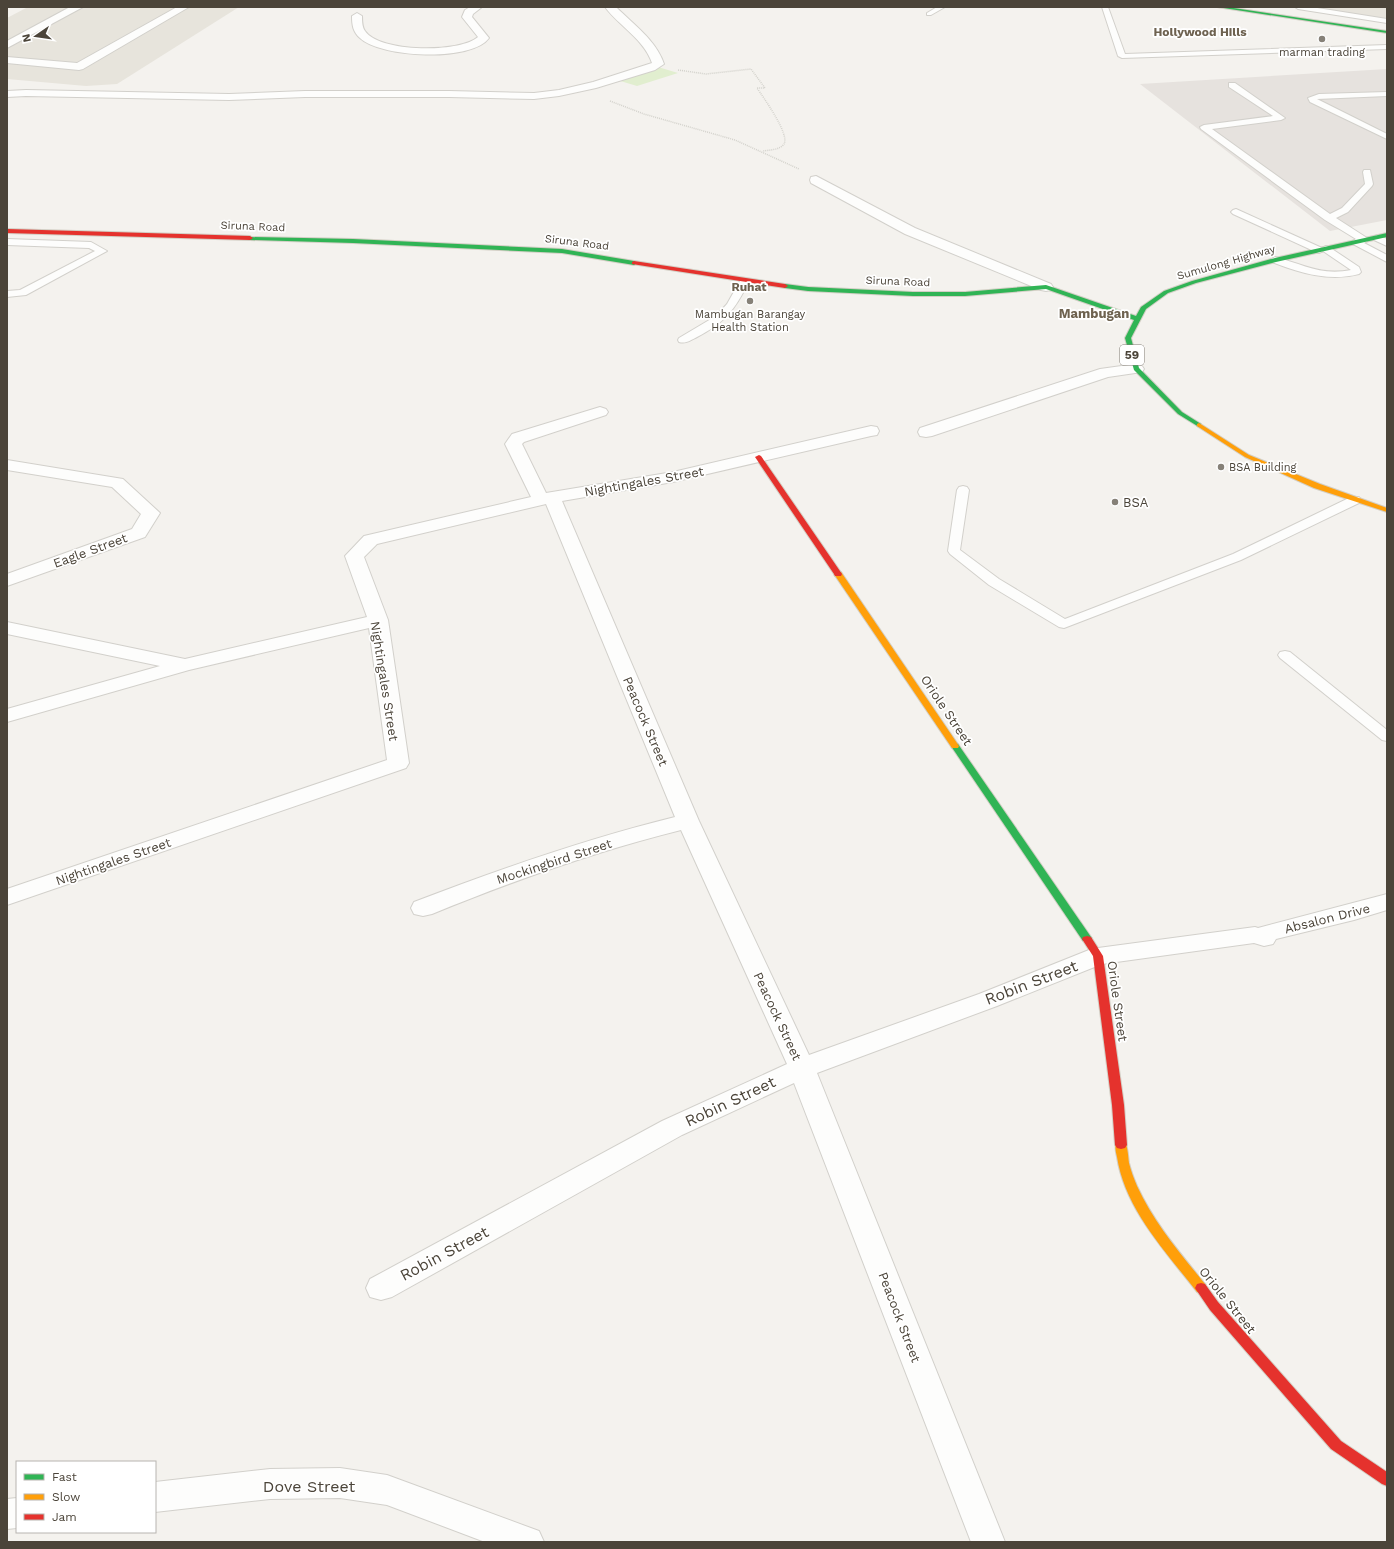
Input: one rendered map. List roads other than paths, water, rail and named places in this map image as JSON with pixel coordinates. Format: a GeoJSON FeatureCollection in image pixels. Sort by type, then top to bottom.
{"type":"FeatureCollection","features":[{"type":"Feature","properties":{"kind":"street"},"geometry":{"type":"LineString","coordinates":[[7,45],[78,7]]}},
{"type":"Feature","properties":{"kind":"street"},"geometry":{"type":"LineString","coordinates":[[7,60],[79,67],[184,7]]}},
{"type":"Feature","properties":{"kind":"street"},"geometry":{"type":"LineString","coordinates":[[357,16],[358,29],[362,34],[376,43],[388,48],[406,51],[442,50],[475,46],[482,42],[484,38],[471,24],[467,16],[469,12],[477,7]]}},
{"type":"Feature","properties":{"kind":"street"},"geometry":{"type":"LineString","coordinates":[[7,94],[26,93],[246,101],[305,94],[449,94],[534,96],[559,93],[622,77],[656,66],[658,62],[645,41],[610,7]]}},
{"type":"Feature","properties":{"kind":"street"},"geometry":{"type":"LineString","coordinates":[[1219,7],[1387,32]]}},
{"type":"Feature","properties":{"kind":"street"},"geometry":{"type":"LineString","coordinates":[[816,180],[868,210],[910,231],[1046,287]]}},
{"type":"Feature","properties":{"kind":"street","name":"Siruna Road"},"geometry":{"type":"LineString","coordinates":[[7,231],[353,241],[562,250],[760,284],[905,294],[965,294],[1046,287],[1137,319]]}},
{"type":"Feature","properties":{"kind":"street","name":"Sumulong Highway"},"geometry":{"type":"LineString","coordinates":[[1136,369],[1128,338],[1143,308],[1166,292],[1194,282],[1275,260],[1387,235]]}},
{"type":"Feature","properties":{"kind":"street"},"geometry":{"type":"LineString","coordinates":[[926,432],[1106,372],[1136,369]]}},
{"type":"Feature","properties":{"kind":"street","name":"59"},"geometry":{"type":"LineString","coordinates":[[1136,369],[1180,413],[1247,456],[1317,486],[1387,510]]}},
{"type":"Feature","properties":{"kind":"street","name":"Peacock Street"},"geometry":{"type":"LineString","coordinates":[[600,412],[518,438],[513,444],[547,499],[688,821],[802,1068],[988,1542]]}},
{"type":"Feature","properties":{"kind":"street","name":"Nightingales Street"},"geometry":{"type":"LineString","coordinates":[[7,897],[398,763],[378,620],[354,556],[371,540],[547,499],[673,477],[871,430]]}},
{"type":"Feature","properties":{"kind":"street","name":"Oriole Street"},"geometry":{"type":"LineString","coordinates":[[759,457],[1098,956],[1118,1105],[1121,1150],[1128,1181],[1154,1227],[1214,1306],[1336,1445],[1387,1480]]}},
{"type":"Feature","properties":{"kind":"street","name":"Eagle Street"},"geometry":{"type":"LineString","coordinates":[[7,465],[117,483],[151,513],[138,533],[7,580]]}},
{"type":"Feature","properties":{"kind":"street"},"geometry":{"type":"LineString","coordinates":[[7,716],[184,665],[378,620]]}},
{"type":"Feature","properties":{"kind":"street"},"geometry":{"type":"LineString","coordinates":[[7,628],[184,665]]}},
{"type":"Feature","properties":{"kind":"street","name":"Mockingbird Street"},"geometry":{"type":"LineString","coordinates":[[423,908],[484,884],[631,835],[688,821]]}},
{"type":"Feature","properties":{"kind":"street","name":"Absalon Drive"},"geometry":{"type":"LineString","coordinates":[[1098,956],[1261,934],[1354,912],[1387,902]]}},
{"type":"Feature","properties":{"kind":"street","name":"Robin Street"},"geometry":{"type":"LineString","coordinates":[[381,1288],[672,1128],[802,1068],[988,1000],[1098,956]]}},
{"type":"Feature","properties":{"kind":"street","name":"Dove Street"},"geometry":{"type":"LineString","coordinates":[[156,1497],[270,1484],[340,1483],[387,1490],[527,1542]]}},
{"type":"Feature","properties":{"kind":"lane"},"geometry":{"type":"LineString","coordinates":[[929,14],[942,7]]}},
{"type":"Feature","properties":{"kind":"lane"},"geometry":{"type":"LineString","coordinates":[[1105,7],[1122,56],[1387,47]]}},
{"type":"Feature","properties":{"kind":"lane"},"geometry":{"type":"LineString","coordinates":[[1298,7],[1387,21]]}},
{"type":"Feature","properties":{"kind":"lane"},"geometry":{"type":"LineString","coordinates":[[1232,85],[1281,118],[1204,127],[1328,218],[1387,259]]}},
{"type":"Feature","properties":{"kind":"lane"},"geometry":{"type":"LineString","coordinates":[[1387,94],[1318,96],[1312,98],[1313,100],[1387,138]]}},
{"type":"Feature","properties":{"kind":"lane"},"geometry":{"type":"LineString","coordinates":[[1328,218],[1345,210],[1369,184],[1367,172]]}},
{"type":"Feature","properties":{"kind":"lane"},"geometry":{"type":"LineString","coordinates":[[1236,212],[1323,250],[1356,269],[1356,272],[1337,275],[1319,275],[1275,260]]}},
{"type":"Feature","properties":{"kind":"lane"},"geometry":{"type":"LineString","coordinates":[[1377,238],[1387,243]]}},
{"type":"Feature","properties":{"kind":"lane"},"geometry":{"type":"LineString","coordinates":[[7,242],[91,245],[102,251],[22,293],[7,294]]}},
{"type":"Feature","properties":{"kind":"lane"},"geometry":{"type":"LineString","coordinates":[[683,340],[718,321],[727,312],[737,297],[742,283]]}},
{"type":"Feature","properties":{"kind":"lane"},"geometry":{"type":"LineString","coordinates":[[963,490],[954,552],[994,582],[1064,624],[1237,557],[1355,500]]}},
{"type":"Feature","properties":{"kind":"lane"},"geometry":{"type":"LineString","coordinates":[[1285,655],[1387,737]]}},
{"type":"Feature","properties":{"kind":"place","name":"marman trading"},"geometry":{"type":"Point","coordinates":[1322,39]}},
{"type":"Feature","properties":{"kind":"place","name":"Mambugan Barangay Health Station"},"geometry":{"type":"Point","coordinates":[750,301]}},
{"type":"Feature","properties":{"kind":"place","name":"BSA Building"},"geometry":{"type":"Point","coordinates":[1221,467]}},
{"type":"Feature","properties":{"kind":"place","name":"BSA"},"geometry":{"type":"Point","coordinates":[1115,502]}},
{"type":"Feature","properties":{"kind":"district","name":"Hollywood Hills"},"geometry":{"type":"Point","coordinates":[1200,32]}},
{"type":"Feature","properties":{"kind":"district","name":"Ruhat"},"geometry":{"type":"Point","coordinates":[749,287]}},
{"type":"Feature","properties":{"kind":"district","name":"Mambugan"},"geometry":{"type":"Point","coordinates":[1094,313]}}]}
